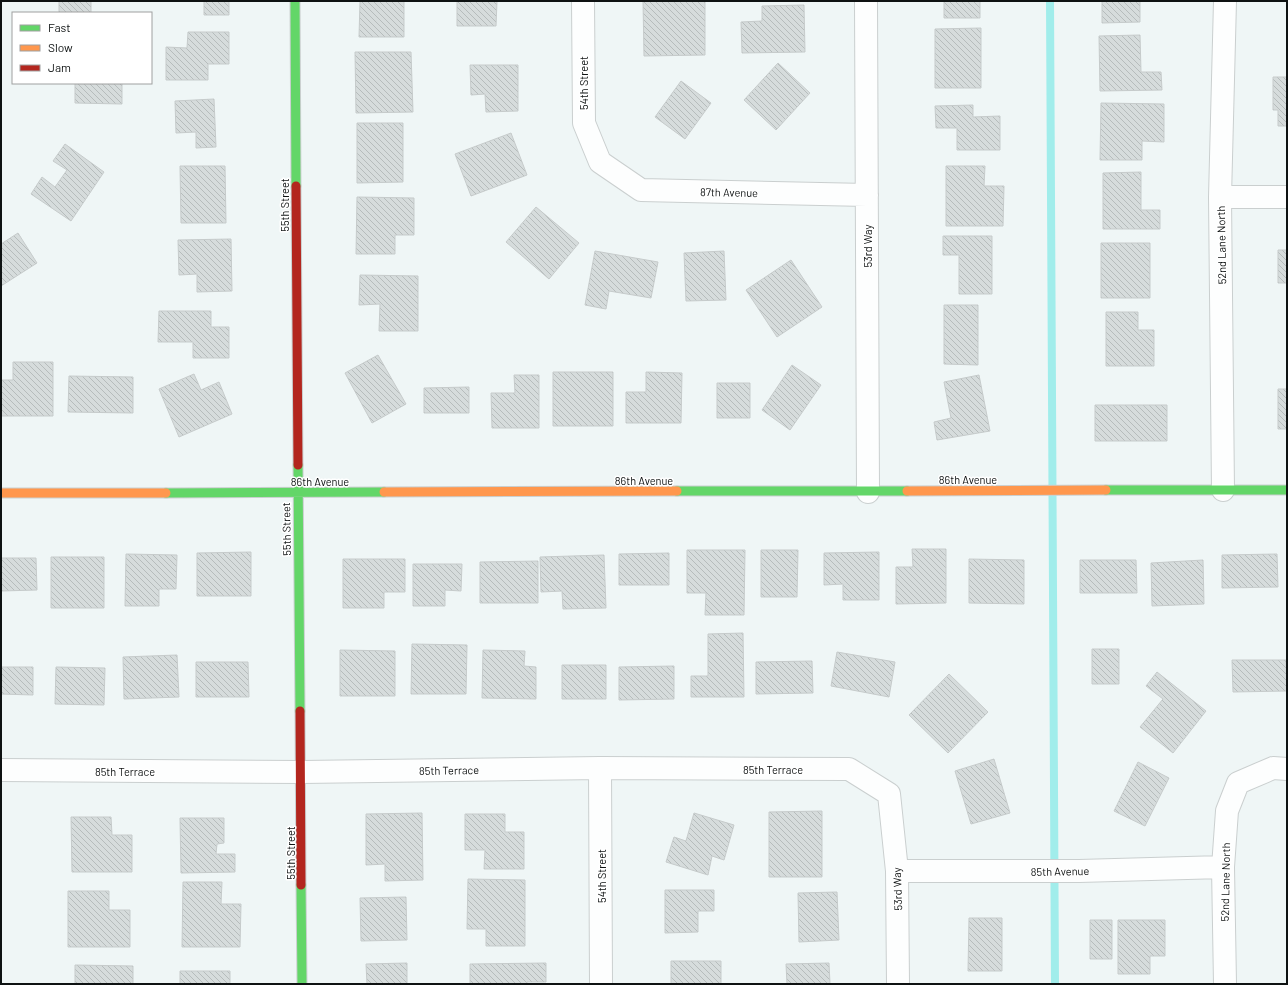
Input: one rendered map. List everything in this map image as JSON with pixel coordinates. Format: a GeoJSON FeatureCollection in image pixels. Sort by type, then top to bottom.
{"type":"FeatureCollection","features":[{"type":"Feature","properties":{"kind":"street","name":"55th Street"},"geometry":{"type":"LineString","coordinates":[[295,1],[297,493],[302,772],[302,984]]}},
{"type":"Feature","properties":{"kind":"street","name":"54th Street"},"geometry":{"type":"LineString","coordinates":[[583,1],[584,124],[600,162]]}},
{"type":"Feature","properties":{"kind":"street","name":"53rd Way"},"geometry":{"type":"LineString","coordinates":[[866,1],[868,492]]}},
{"type":"Feature","properties":{"kind":"street","name":"52nd Lane North"},"geometry":{"type":"LineString","coordinates":[[1223,490],[1220,197],[1225,1]]}},
{"type":"Feature","properties":{"kind":"street","name":"87th Avenue"},"geometry":{"type":"LineString","coordinates":[[600,162],[641,190],[867,195]]}},
{"type":"Feature","properties":{"kind":"street"},"geometry":{"type":"LineString","coordinates":[[1220,197],[1287,197]]}},
{"type":"Feature","properties":{"kind":"street","name":"86th Avenue"},"geometry":{"type":"LineString","coordinates":[[1,493],[1287,490]]}},
{"type":"Feature","properties":{"kind":"street","name":"54th Street"},"geometry":{"type":"LineString","coordinates":[[600,768],[601,984]]}},
{"type":"Feature","properties":{"kind":"street","name":"85th Terrace"},"geometry":{"type":"LineString","coordinates":[[1,770],[302,772],[600,768],[849,769],[889,794]]}},
{"type":"Feature","properties":{"kind":"street","name":"52nd Lane North"},"geometry":{"type":"LineString","coordinates":[[1225,984],[1223,867],[1227,811],[1238,783],[1273,768],[1287,768]]}},
{"type":"Feature","properties":{"kind":"street","name":"53rd Way"},"geometry":{"type":"LineString","coordinates":[[889,794],[897,871],[898,984]]}},
{"type":"Feature","properties":{"kind":"street","name":"85th Avenue"},"geometry":{"type":"LineString","coordinates":[[897,871],[1079,871],[1223,867]]}},
{"type":"Feature","properties":{"kind":"building"},"geometry":{"type":"Polygon","coordinates":[[[59,1],[91,1],[91,12],[59,12],[59,1]]]}},
{"type":"Feature","properties":{"kind":"building"},"geometry":{"type":"Polygon","coordinates":[[[204,1],[229,1],[229,15],[204,15],[204,1]]]}},
{"type":"Feature","properties":{"kind":"building"},"geometry":{"type":"Polygon","coordinates":[[[360,1],[404,1],[404,37],[359,37],[360,1]]]}},
{"type":"Feature","properties":{"kind":"building"},"geometry":{"type":"Polygon","coordinates":[[[457,1],[497,1],[496,26],[457,26],[457,1]]]}},
{"type":"Feature","properties":{"kind":"building"},"geometry":{"type":"Polygon","coordinates":[[[643,1],[705,1],[705,55],[644,56],[643,1]]]}},
{"type":"Feature","properties":{"kind":"building"},"geometry":{"type":"Polygon","coordinates":[[[944,1],[980,1],[980,18],[944,18],[944,1]]]}},
{"type":"Feature","properties":{"kind":"building"},"geometry":{"type":"Polygon","coordinates":[[[1102,1],[1140,1],[1140,22],[1102,23],[1102,1]]]}},
{"type":"Feature","properties":{"kind":"building"},"geometry":{"type":"Polygon","coordinates":[[[804,5],[805,52],[742,53],[741,22],[762,21],[762,6],[804,5]]]}},
{"type":"Feature","properties":{"kind":"building"},"geometry":{"type":"Polygon","coordinates":[[[981,28],[981,88],[935,88],[935,29],[981,28]]]}},
{"type":"Feature","properties":{"kind":"building"},"geometry":{"type":"Polygon","coordinates":[[[188,32],[229,32],[229,64],[208,64],[208,80],[166,80],[166,47],[187,48],[188,32]]]}},
{"type":"Feature","properties":{"kind":"building"},"geometry":{"type":"Polygon","coordinates":[[[1140,35],[1141,72],[1161,72],[1162,90],[1100,91],[1099,36],[1140,35]]]}},
{"type":"Feature","properties":{"kind":"building"},"geometry":{"type":"Polygon","coordinates":[[[355,52],[411,52],[413,112],[356,113],[355,52]]]}},
{"type":"Feature","properties":{"kind":"building"},"geometry":{"type":"Polygon","coordinates":[[[778,63],[810,93],[776,130],[744,100],[778,63]]]}},
{"type":"Feature","properties":{"kind":"building"},"geometry":{"type":"Polygon","coordinates":[[[470,65],[518,65],[518,111],[486,112],[485,94],[471,95],[470,65]]]}},
{"type":"Feature","properties":{"kind":"building"},"geometry":{"type":"Polygon","coordinates":[[[1273,77],[1287,77],[1287,126],[1278,126],[1278,110],[1273,110],[1273,77]]]}},
{"type":"Feature","properties":{"kind":"building"},"geometry":{"type":"Polygon","coordinates":[[[681,81],[711,103],[685,139],[655,117],[681,81]]]}},
{"type":"Feature","properties":{"kind":"building"},"geometry":{"type":"Polygon","coordinates":[[[75,84],[122,84],[122,104],[75,103],[75,84]]]}},
{"type":"Feature","properties":{"kind":"building"},"geometry":{"type":"Polygon","coordinates":[[[214,99],[216,147],[196,148],[196,132],[176,133],[175,101],[214,99]]]}},
{"type":"Feature","properties":{"kind":"building"},"geometry":{"type":"Polygon","coordinates":[[[1101,103],[1164,104],[1164,142],[1142,141],[1142,160],[1100,160],[1101,103]]]}},
{"type":"Feature","properties":{"kind":"building"},"geometry":{"type":"Polygon","coordinates":[[[973,105],[973,117],[1000,116],[1000,150],[957,150],[957,128],[936,128],[935,106],[973,105]]]}},
{"type":"Feature","properties":{"kind":"building"},"geometry":{"type":"Polygon","coordinates":[[[357,123],[403,123],[403,182],[357,183],[357,123]]]}},
{"type":"Feature","properties":{"kind":"building"},"geometry":{"type":"Polygon","coordinates":[[[511,133],[527,175],[471,196],[455,154],[511,133]]]}},
{"type":"Feature","properties":{"kind":"building"},"geometry":{"type":"Polygon","coordinates":[[[65,144],[104,172],[71,221],[31,194],[42,177],[55,187],[67,170],[53,161],[65,144]]]}},
{"type":"Feature","properties":{"kind":"building"},"geometry":{"type":"Polygon","coordinates":[[[180,166],[225,166],[226,223],[181,223],[180,166]]]}},
{"type":"Feature","properties":{"kind":"building"},"geometry":{"type":"Polygon","coordinates":[[[946,166],[985,166],[984,186],[1004,186],[1003,226],[946,226],[946,166]]]}},
{"type":"Feature","properties":{"kind":"building"},"geometry":{"type":"Polygon","coordinates":[[[1141,172],[1141,210],[1160,210],[1160,229],[1103,229],[1103,173],[1141,172]]]}},
{"type":"Feature","properties":{"kind":"building"},"geometry":{"type":"Polygon","coordinates":[[[357,197],[414,198],[414,235],[395,235],[395,254],[356,254],[357,197]]]}},
{"type":"Feature","properties":{"kind":"building"},"geometry":{"type":"Polygon","coordinates":[[[536,207],[579,243],[549,279],[506,242],[536,207]]]}},
{"type":"Feature","properties":{"kind":"building"},"geometry":{"type":"Polygon","coordinates":[[[18,233],[37,263],[1,286],[1,244],[18,233]]]}},
{"type":"Feature","properties":{"kind":"building"},"geometry":{"type":"Polygon","coordinates":[[[943,236],[992,236],[992,294],[959,294],[959,255],[943,255],[943,236]]]}},
{"type":"Feature","properties":{"kind":"building"},"geometry":{"type":"Polygon","coordinates":[[[231,239],[232,291],[197,292],[197,274],[179,275],[178,240],[231,239]]]}},
{"type":"Feature","properties":{"kind":"building"},"geometry":{"type":"Polygon","coordinates":[[[1101,243],[1150,243],[1150,298],[1101,298],[1101,243]]]}},
{"type":"Feature","properties":{"kind":"building"},"geometry":{"type":"Polygon","coordinates":[[[1278,250],[1287,250],[1287,283],[1278,283],[1278,250]]]}},
{"type":"Feature","properties":{"kind":"building"},"geometry":{"type":"Polygon","coordinates":[[[595,251],[658,262],[651,298],[609,291],[606,309],[585,305],[595,251]]]}},
{"type":"Feature","properties":{"kind":"building"},"geometry":{"type":"Polygon","coordinates":[[[724,251],[726,300],[686,301],[684,253],[724,251]]]}},
{"type":"Feature","properties":{"kind":"building"},"geometry":{"type":"Polygon","coordinates":[[[791,260],[822,307],[777,337],[746,290],[791,260]]]}},
{"type":"Feature","properties":{"kind":"building"},"geometry":{"type":"Polygon","coordinates":[[[360,275],[418,276],[418,331],[379,331],[380,304],[359,305],[360,275]]]}},
{"type":"Feature","properties":{"kind":"building"},"geometry":{"type":"Polygon","coordinates":[[[944,305],[978,305],[978,365],[944,364],[944,305]]]}},
{"type":"Feature","properties":{"kind":"building"},"geometry":{"type":"Polygon","coordinates":[[[159,311],[211,311],[211,327],[229,327],[229,358],[193,358],[193,342],[158,342],[159,311]]]}},
{"type":"Feature","properties":{"kind":"building"},"geometry":{"type":"Polygon","coordinates":[[[1106,312],[1138,312],[1138,330],[1154,330],[1154,366],[1106,366],[1106,312]]]}},
{"type":"Feature","properties":{"kind":"building"},"geometry":{"type":"Polygon","coordinates":[[[378,355],[406,404],[372,423],[345,373],[378,355]]]}},
{"type":"Feature","properties":{"kind":"building"},"geometry":{"type":"Polygon","coordinates":[[[13,362],[53,362],[53,416],[1,416],[1,380],[13,380],[13,362]]]}},
{"type":"Feature","properties":{"kind":"building"},"geometry":{"type":"Polygon","coordinates":[[[792,365],[821,385],[790,430],[762,410],[792,365]]]}},
{"type":"Feature","properties":{"kind":"building"},"geometry":{"type":"Polygon","coordinates":[[[553,372],[613,372],[613,426],[553,426],[553,372]]]}},
{"type":"Feature","properties":{"kind":"building"},"geometry":{"type":"Polygon","coordinates":[[[646,372],[682,373],[681,423],[626,423],[626,392],[646,392],[646,372]]]}},
{"type":"Feature","properties":{"kind":"building"},"geometry":{"type":"Polygon","coordinates":[[[194,374],[201,390],[219,382],[232,414],[179,437],[159,389],[194,374]]]}},
{"type":"Feature","properties":{"kind":"building"},"geometry":{"type":"Polygon","coordinates":[[[514,375],[539,375],[539,428],[492,428],[491,393],[515,393],[514,375]]]}},
{"type":"Feature","properties":{"kind":"building"},"geometry":{"type":"Polygon","coordinates":[[[979,375],[990,431],[937,440],[934,422],[951,418],[944,382],[979,375]]]}},
{"type":"Feature","properties":{"kind":"building"},"geometry":{"type":"Polygon","coordinates":[[[69,376],[133,377],[133,413],[68,412],[69,376]]]}},
{"type":"Feature","properties":{"kind":"building"},"geometry":{"type":"Polygon","coordinates":[[[717,383],[750,383],[750,418],[717,418],[717,383]]]}},
{"type":"Feature","properties":{"kind":"building"},"geometry":{"type":"Polygon","coordinates":[[[469,387],[469,413],[424,413],[424,388],[469,387]]]}},
{"type":"Feature","properties":{"kind":"building"},"geometry":{"type":"Polygon","coordinates":[[[1278,389],[1287,389],[1287,429],[1278,429],[1278,389]]]}},
{"type":"Feature","properties":{"kind":"building"},"geometry":{"type":"Polygon","coordinates":[[[1095,405],[1167,405],[1167,441],[1095,441],[1095,405]]]}},
{"type":"Feature","properties":{"kind":"building"},"geometry":{"type":"Polygon","coordinates":[[[912,549],[946,549],[946,603],[896,604],[896,567],[913,567],[912,549]]]}},
{"type":"Feature","properties":{"kind":"building"},"geometry":{"type":"Polygon","coordinates":[[[687,550],[745,550],[744,615],[705,615],[706,593],[687,593],[687,550]]]}},
{"type":"Feature","properties":{"kind":"building"},"geometry":{"type":"Polygon","coordinates":[[[761,550],[798,550],[797,597],[761,597],[761,550]]]}},
{"type":"Feature","properties":{"kind":"building"},"geometry":{"type":"Polygon","coordinates":[[[251,552],[251,596],[197,596],[197,553],[251,552]]]}},
{"type":"Feature","properties":{"kind":"building"},"geometry":{"type":"Polygon","coordinates":[[[879,552],[879,600],[843,600],[843,584],[824,585],[824,553],[879,552]]]}},
{"type":"Feature","properties":{"kind":"building"},"geometry":{"type":"Polygon","coordinates":[[[669,553],[669,585],[619,585],[619,554],[669,553]]]}},
{"type":"Feature","properties":{"kind":"building"},"geometry":{"type":"Polygon","coordinates":[[[126,554],[177,555],[176,589],[159,589],[159,606],[125,606],[126,554]]]}},
{"type":"Feature","properties":{"kind":"building"},"geometry":{"type":"Polygon","coordinates":[[[1277,554],[1278,587],[1222,588],[1222,555],[1277,554]]]}},
{"type":"Feature","properties":{"kind":"building"},"geometry":{"type":"Polygon","coordinates":[[[604,555],[606,608],[563,609],[562,591],[541,592],[540,557],[604,555]]]}},
{"type":"Feature","properties":{"kind":"building"},"geometry":{"type":"Polygon","coordinates":[[[51,557],[104,557],[104,608],[51,608],[51,557]]]}},
{"type":"Feature","properties":{"kind":"building"},"geometry":{"type":"Polygon","coordinates":[[[1,558],[36,558],[37,590],[1,591],[1,558]]]}},
{"type":"Feature","properties":{"kind":"building"},"geometry":{"type":"Polygon","coordinates":[[[343,559],[405,559],[405,592],[384,592],[384,608],[343,608],[343,559]]]}},
{"type":"Feature","properties":{"kind":"building"},"geometry":{"type":"Polygon","coordinates":[[[969,559],[1024,560],[1024,604],[969,603],[969,559]]]}},
{"type":"Feature","properties":{"kind":"building"},"geometry":{"type":"Polygon","coordinates":[[[1080,560],[1136,560],[1137,593],[1080,593],[1080,560]]]}},
{"type":"Feature","properties":{"kind":"building"},"geometry":{"type":"Polygon","coordinates":[[[1203,560],[1204,604],[1152,606],[1151,563],[1203,560]]]}},
{"type":"Feature","properties":{"kind":"building"},"geometry":{"type":"Polygon","coordinates":[[[538,561],[538,603],[480,603],[480,562],[538,561]]]}},
{"type":"Feature","properties":{"kind":"building"},"geometry":{"type":"Polygon","coordinates":[[[413,564],[462,564],[461,591],[445,590],[445,606],[413,606],[413,564]]]}},
{"type":"Feature","properties":{"kind":"building"},"geometry":{"type":"Polygon","coordinates":[[[743,633],[744,697],[691,697],[691,676],[708,676],[708,634],[743,633]]]}},
{"type":"Feature","properties":{"kind":"building"},"geometry":{"type":"Polygon","coordinates":[[[412,644],[467,645],[466,694],[411,694],[412,644]]]}},
{"type":"Feature","properties":{"kind":"building"},"geometry":{"type":"Polygon","coordinates":[[[1092,649],[1119,649],[1119,684],[1092,684],[1092,649]]]}},
{"type":"Feature","properties":{"kind":"building"},"geometry":{"type":"Polygon","coordinates":[[[340,650],[395,651],[395,696],[340,696],[340,650]]]}},
{"type":"Feature","properties":{"kind":"building"},"geometry":{"type":"Polygon","coordinates":[[[483,650],[525,651],[524,666],[536,667],[536,699],[482,698],[483,650]]]}},
{"type":"Feature","properties":{"kind":"building"},"geometry":{"type":"Polygon","coordinates":[[[837,652],[895,662],[889,697],[831,686],[837,652]]]}},
{"type":"Feature","properties":{"kind":"building"},"geometry":{"type":"Polygon","coordinates":[[[177,655],[179,697],[124,699],[123,657],[177,655]]]}},
{"type":"Feature","properties":{"kind":"building"},"geometry":{"type":"Polygon","coordinates":[[[1232,660],[1286,660],[1287,691],[1233,692],[1232,660]]]}},
{"type":"Feature","properties":{"kind":"building"},"geometry":{"type":"Polygon","coordinates":[[[812,661],[813,693],[756,694],[756,662],[812,661]]]}},
{"type":"Feature","properties":{"kind":"building"},"geometry":{"type":"Polygon","coordinates":[[[196,662],[248,662],[249,697],[196,697],[196,662]]]}},
{"type":"Feature","properties":{"kind":"building"},"geometry":{"type":"Polygon","coordinates":[[[562,665],[606,665],[606,699],[562,699],[562,665]]]}},
{"type":"Feature","properties":{"kind":"building"},"geometry":{"type":"Polygon","coordinates":[[[674,666],[674,699],[619,700],[619,667],[674,666]]]}},
{"type":"Feature","properties":{"kind":"building"},"geometry":{"type":"Polygon","coordinates":[[[1,667],[33,667],[33,695],[1,694],[1,667]]]}},
{"type":"Feature","properties":{"kind":"building"},"geometry":{"type":"Polygon","coordinates":[[[56,667],[105,668],[104,705],[55,704],[56,667]]]}},
{"type":"Feature","properties":{"kind":"building"},"geometry":{"type":"Polygon","coordinates":[[[1157,672],[1206,711],[1173,753],[1140,727],[1163,699],[1146,686],[1157,672]]]}},
{"type":"Feature","properties":{"kind":"building"},"geometry":{"type":"Polygon","coordinates":[[[949,674],[988,712],[948,753],[909,715],[949,674]]]}},
{"type":"Feature","properties":{"kind":"building"},"geometry":{"type":"Polygon","coordinates":[[[994,759],[1010,813],[971,824],[955,771],[994,759]]]}},
{"type":"Feature","properties":{"kind":"building"},"geometry":{"type":"Polygon","coordinates":[[[1138,762],[1169,778],[1145,826],[1114,811],[1138,762]]]}},
{"type":"Feature","properties":{"kind":"building"},"geometry":{"type":"Polygon","coordinates":[[[822,811],[822,877],[769,877],[769,812],[822,811]]]}},
{"type":"Feature","properties":{"kind":"building"},"geometry":{"type":"Polygon","coordinates":[[[422,813],[423,880],[385,881],[385,864],[366,865],[366,814],[422,813]]]}},
{"type":"Feature","properties":{"kind":"building"},"geometry":{"type":"Polygon","coordinates":[[[694,813],[734,825],[724,860],[712,856],[708,875],[666,862],[674,837],[686,841],[694,813]]]}},
{"type":"Feature","properties":{"kind":"building"},"geometry":{"type":"Polygon","coordinates":[[[465,814],[505,814],[505,832],[524,832],[524,869],[484,869],[485,850],[465,850],[465,814]]]}},
{"type":"Feature","properties":{"kind":"building"},"geometry":{"type":"Polygon","coordinates":[[[71,817],[111,817],[112,835],[132,835],[132,872],[72,872],[71,817]]]}},
{"type":"Feature","properties":{"kind":"building"},"geometry":{"type":"Polygon","coordinates":[[[180,818],[224,818],[224,843],[217,844],[216,854],[235,854],[235,872],[181,873],[180,818]]]}},
{"type":"Feature","properties":{"kind":"building"},"geometry":{"type":"Polygon","coordinates":[[[468,879],[525,880],[525,946],[486,946],[486,929],[467,929],[468,879]]]}},
{"type":"Feature","properties":{"kind":"building"},"geometry":{"type":"Polygon","coordinates":[[[183,882],[222,882],[221,904],[241,904],[240,947],[182,947],[183,882]]]}},
{"type":"Feature","properties":{"kind":"building"},"geometry":{"type":"Polygon","coordinates":[[[665,890],[714,890],[714,911],[698,911],[698,932],[665,933],[665,890]]]}},
{"type":"Feature","properties":{"kind":"building"},"geometry":{"type":"Polygon","coordinates":[[[68,891],[109,891],[109,910],[130,910],[130,947],[68,947],[68,891]]]}},
{"type":"Feature","properties":{"kind":"building"},"geometry":{"type":"Polygon","coordinates":[[[837,892],[839,940],[799,942],[798,893],[837,892]]]}},
{"type":"Feature","properties":{"kind":"building"},"geometry":{"type":"Polygon","coordinates":[[[406,897],[407,940],[361,941],[360,898],[406,897]]]}},
{"type":"Feature","properties":{"kind":"building"},"geometry":{"type":"Polygon","coordinates":[[[969,918],[1002,918],[1002,971],[968,971],[969,918]]]}},
{"type":"Feature","properties":{"kind":"building"},"geometry":{"type":"Polygon","coordinates":[[[1090,920],[1112,920],[1112,959],[1090,959],[1090,920]]]}},
{"type":"Feature","properties":{"kind":"building"},"geometry":{"type":"Polygon","coordinates":[[[1118,920],[1165,920],[1165,956],[1150,956],[1150,974],[1118,974],[1118,920]]]}},
{"type":"Feature","properties":{"kind":"building"},"geometry":{"type":"Polygon","coordinates":[[[671,961],[721,961],[721,984],[671,984],[671,961]]]}},
{"type":"Feature","properties":{"kind":"building"},"geometry":{"type":"Polygon","coordinates":[[[407,963],[407,984],[367,984],[366,964],[407,963]]]}},
{"type":"Feature","properties":{"kind":"building"},"geometry":{"type":"Polygon","coordinates":[[[546,963],[546,982],[527,982],[527,984],[470,984],[470,964],[546,963]]]}},
{"type":"Feature","properties":{"kind":"building"},"geometry":{"type":"Polygon","coordinates":[[[829,963],[830,984],[787,984],[786,964],[829,963]]]}},
{"type":"Feature","properties":{"kind":"building"},"geometry":{"type":"Polygon","coordinates":[[[75,965],[133,966],[133,984],[75,984],[75,965]]]}},
{"type":"Feature","properties":{"kind":"building"},"geometry":{"type":"Polygon","coordinates":[[[180,971],[230,971],[230,984],[180,984],[180,971]]]}},
{"type":"Feature","properties":{"kind":"waterway"},"geometry":{"type":"LineString","coordinates":[[1050,1],[1055,984]]}},
{"type":"Feature","properties":{"kind":"traffic: fast"},"geometry":{"type":"LineString","coordinates":[[295,1],[296,186]]}},
{"type":"Feature","properties":{"kind":"traffic: fast"},"geometry":{"type":"LineString","coordinates":[[298,465],[300,711]]}},
{"type":"Feature","properties":{"kind":"traffic: fast"},"geometry":{"type":"LineString","coordinates":[[1106,490],[1287,490]]}},
{"type":"Feature","properties":{"kind":"traffic: fast"},"geometry":{"type":"LineString","coordinates":[[677,491],[907,491]]}},
{"type":"Feature","properties":{"kind":"traffic: fast"},"geometry":{"type":"LineString","coordinates":[[166,493],[384,492]]}},
{"type":"Feature","properties":{"kind":"traffic: fast"},"geometry":{"type":"LineString","coordinates":[[301,885],[302,984]]}},
{"type":"Feature","properties":{"kind":"traffic: slow"},"geometry":{"type":"LineString","coordinates":[[907,491],[1106,490]]}},
{"type":"Feature","properties":{"kind":"traffic: slow"},"geometry":{"type":"LineString","coordinates":[[384,492],[677,491]]}},
{"type":"Feature","properties":{"kind":"traffic: slow"},"geometry":{"type":"LineString","coordinates":[[1,493],[166,493]]}},
{"type":"Feature","properties":{"kind":"traffic: jam"},"geometry":{"type":"LineString","coordinates":[[296,186],[298,465]]}},
{"type":"Feature","properties":{"kind":"traffic: jam"},"geometry":{"type":"LineString","coordinates":[[300,711],[301,885]]}}]}
